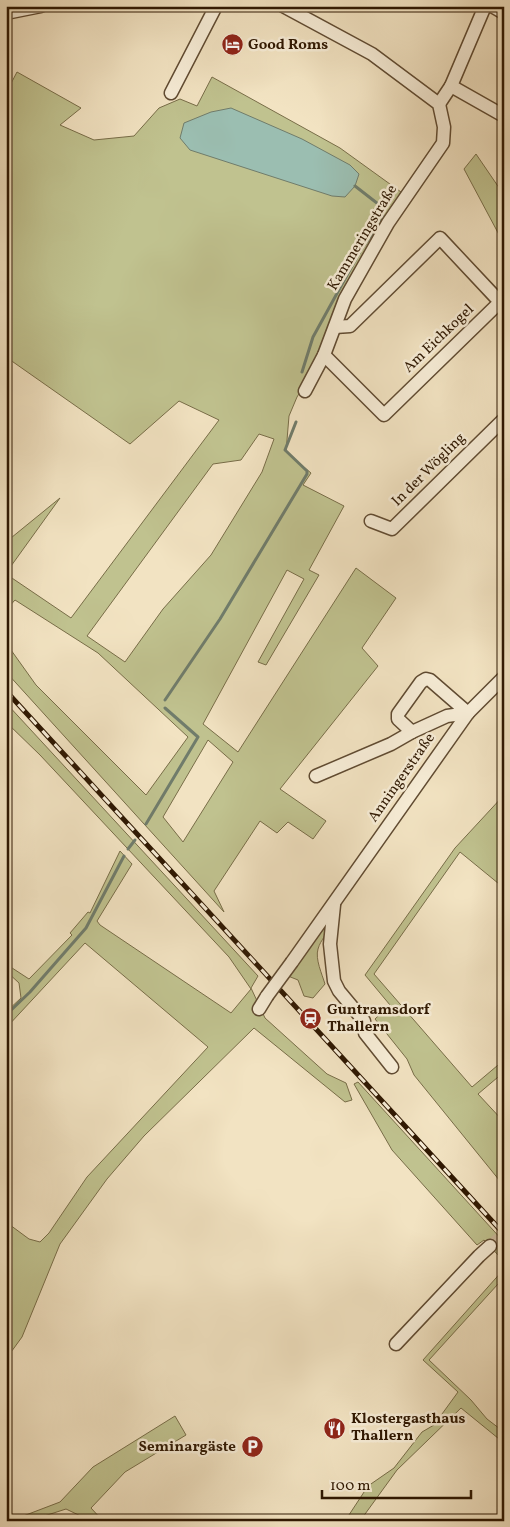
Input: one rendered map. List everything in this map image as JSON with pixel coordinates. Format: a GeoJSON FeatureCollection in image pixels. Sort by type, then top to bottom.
{"type":"FeatureCollection","features":[{"type":"Feature","properties":{"kind":"street"},"geometry":{"type":"LineString","coordinates":[[6,13],[41,6]]}},
{"type":"Feature","properties":{"kind":"street"},"geometry":{"type":"LineString","coordinates":[[171,93],[216,6]]}},
{"type":"Feature","properties":{"kind":"street"},"geometry":{"type":"LineString","coordinates":[[284,6],[372,54],[439,104],[451,86],[485,6]]}},
{"type":"Feature","properties":{"kind":"street"},"geometry":{"type":"LineString","coordinates":[[492,6],[504,13]]}},
{"type":"Feature","properties":{"kind":"street"},"geometry":{"type":"LineString","coordinates":[[451,86],[504,116]]}},
{"type":"Feature","properties":{"kind":"street","name":"Kammeringstraße"},"geometry":{"type":"LineString","coordinates":[[305,391],[324,355],[345,299],[388,223],[443,143],[444,127],[439,104]]}},
{"type":"Feature","properties":{"kind":"street","name":"Am Eichkogel"},"geometry":{"type":"LineString","coordinates":[[324,355],[384,415],[500,302],[440,238],[350,326],[335,327]]}},
{"type":"Feature","properties":{"kind":"street","name":"In der Wögling"},"geometry":{"type":"LineString","coordinates":[[371,521],[392,529],[504,419]]}},
{"type":"Feature","properties":{"kind":"street","name":"Anningerstraße"},"geometry":{"type":"LineString","coordinates":[[259,1008],[334,905],[468,713],[504,677]]}},
{"type":"Feature","properties":{"kind":"street"},"geometry":{"type":"LineString","coordinates":[[412,732],[398,719],[398,714],[421,682],[426,679],[430,680],[468,713]]}},
{"type":"Feature","properties":{"kind":"street"},"geometry":{"type":"LineString","coordinates":[[316,776],[391,744],[446,716],[468,713]]}},
{"type":"Feature","properties":{"kind":"street","name":"Anningerstraße"},"geometry":{"type":"LineString","coordinates":[[334,905],[330,944],[334,982],[338,991],[364,1021],[365,1033],[392,1067]]}},
{"type":"Feature","properties":{"kind":"street"},"geometry":{"type":"LineString","coordinates":[[396,1344],[478,1256],[490,1246]]}},
{"type":"Feature","properties":{"kind":"green space"},"geometry":{"type":"Polygon","coordinates":[[[17,72],[81,108],[60,125],[94,140],[134,136],[159,108],[180,99],[197,106],[212,77],[340,148],[401,192],[337,306],[311,374],[297,397],[289,416],[286,452],[311,473],[303,485],[344,506],[309,570],[319,575],[266,665],[258,662],[304,579],[287,570],[203,724],[238,752],[356,568],[396,598],[362,648],[378,666],[280,789],[326,821],[313,839],[288,822],[277,833],[260,821],[214,891],[224,912],[6,672],[6,643],[36,685],[146,795],[188,737],[98,653],[15,600],[6,610],[6,574],[71,618],[219,420],[179,401],[130,444],[6,357],[6,93],[17,72]],[[259,434],[241,460],[213,464],[87,636],[125,662],[163,609],[211,555],[262,472],[274,439],[259,434]],[[208,740],[163,817],[183,842],[233,762],[208,740]]]}},
{"type":"Feature","properties":{"kind":"green space"},"geometry":{"type":"Polygon","coordinates":[[[476,154],[504,195],[504,244],[464,169],[476,154]]]}},
{"type":"Feature","properties":{"kind":"green space"},"geometry":{"type":"Polygon","coordinates":[[[60,498],[6,573],[6,542],[60,498]]]}},
{"type":"Feature","properties":{"kind":"green space"},"geometry":{"type":"Polygon","coordinates":[[[6,703],[258,976],[251,988],[265,1018],[327,1074],[346,1083],[352,1100],[345,1102],[254,1028],[144,1136],[107,1179],[60,1244],[22,1337],[6,1359],[6,1222],[29,1239],[40,1242],[49,1233],[87,1177],[208,1047],[85,943],[6,1028],[6,1012],[21,998],[19,983],[6,971],[6,964],[29,979],[72,935],[70,933],[88,912],[90,913],[120,851],[132,864],[97,921],[100,925],[231,1013],[251,989],[229,957],[40,755],[6,722],[6,703]]]}},
{"type":"Feature","properties":{"kind":"green space"},"geometry":{"type":"Polygon","coordinates":[[[504,795],[504,888],[460,852],[374,974],[472,1087],[504,1060],[504,1072],[478,1094],[504,1122],[504,1186],[414,1075],[407,1059],[375,1019],[390,1005],[365,975],[455,848],[504,795]]]}},
{"type":"Feature","properties":{"kind":"green space"},"geometry":{"type":"Polygon","coordinates":[[[326,924],[326,932],[317,953],[325,984],[313,998],[304,996],[298,980],[288,976],[326,924]]]}},
{"type":"Feature","properties":{"kind":"green space"},"geometry":{"type":"Polygon","coordinates":[[[358,1082],[504,1242],[504,1268],[499,1256],[484,1240],[477,1245],[392,1150],[354,1084],[358,1082]]]}},
{"type":"Feature","properties":{"kind":"green space"},"geometry":{"type":"Polygon","coordinates":[[[504,1269],[504,1291],[498,1284],[429,1360],[471,1400],[487,1419],[504,1432],[504,1443],[461,1408],[397,1470],[360,1521],[345,1521],[368,1486],[394,1468],[422,1432],[434,1425],[458,1392],[423,1360],[504,1269]]]}},
{"type":"Feature","properties":{"kind":"green space"},"geometry":{"type":"Polygon","coordinates":[[[175,1416],[186,1435],[125,1472],[91,1508],[103,1521],[91,1521],[66,1509],[33,1521],[16,1521],[18,1518],[60,1502],[93,1467],[175,1416]]]}},
{"type":"Feature","properties":{"kind":"shaded area"},"geometry":{"type":"Polygon","coordinates":[[[231,108],[302,139],[350,165],[359,174],[355,186],[345,197],[332,196],[190,150],[180,138],[184,123],[211,112],[231,108]]]}},
{"type":"Feature","properties":{"kind":"waterway"},"geometry":{"type":"LineString","coordinates":[[302,372],[313,337],[362,248],[383,219],[382,207],[355,186]]}},
{"type":"Feature","properties":{"kind":"waterway"},"geometry":{"type":"LineString","coordinates":[[165,700],[220,619],[307,474],[307,471],[285,450],[296,422]]}},
{"type":"Feature","properties":{"kind":"waterway"},"geometry":{"type":"LineString","coordinates":[[146,824],[198,737],[165,708]]}},
{"type":"Feature","properties":{"kind":"waterway"},"geometry":{"type":"LineString","coordinates":[[128,849],[135,840]]}},
{"type":"Feature","properties":{"kind":"waterway"},"geometry":{"type":"LineString","coordinates":[[6,1015],[30,992],[86,928],[124,856]]}},
{"type":"Feature","properties":{"kind":"tunnel"},"geometry":{"type":"LineString","coordinates":[[490,1246],[504,1234]]}},
{"type":"Feature","properties":{"kind":"railway"},"geometry":{"type":"LineString","coordinates":[[6,691],[504,1234]]}},
{"type":"Feature","properties":{"kind":"place","name":"Good Roms"},"geometry":{"type":"Point","coordinates":[232,45]}},
{"type":"Feature","properties":{"kind":"place","name":"Guntramsdorf Thallern"},"geometry":{"type":"Point","coordinates":[311,1019]}},
{"type":"Feature","properties":{"kind":"place","name":"Klostergasthaus Thallern"},"geometry":{"type":"Point","coordinates":[335,1428]}},
{"type":"Feature","properties":{"kind":"place","name":"Seminargäste"},"geometry":{"type":"Point","coordinates":[252,1447]}}]}
